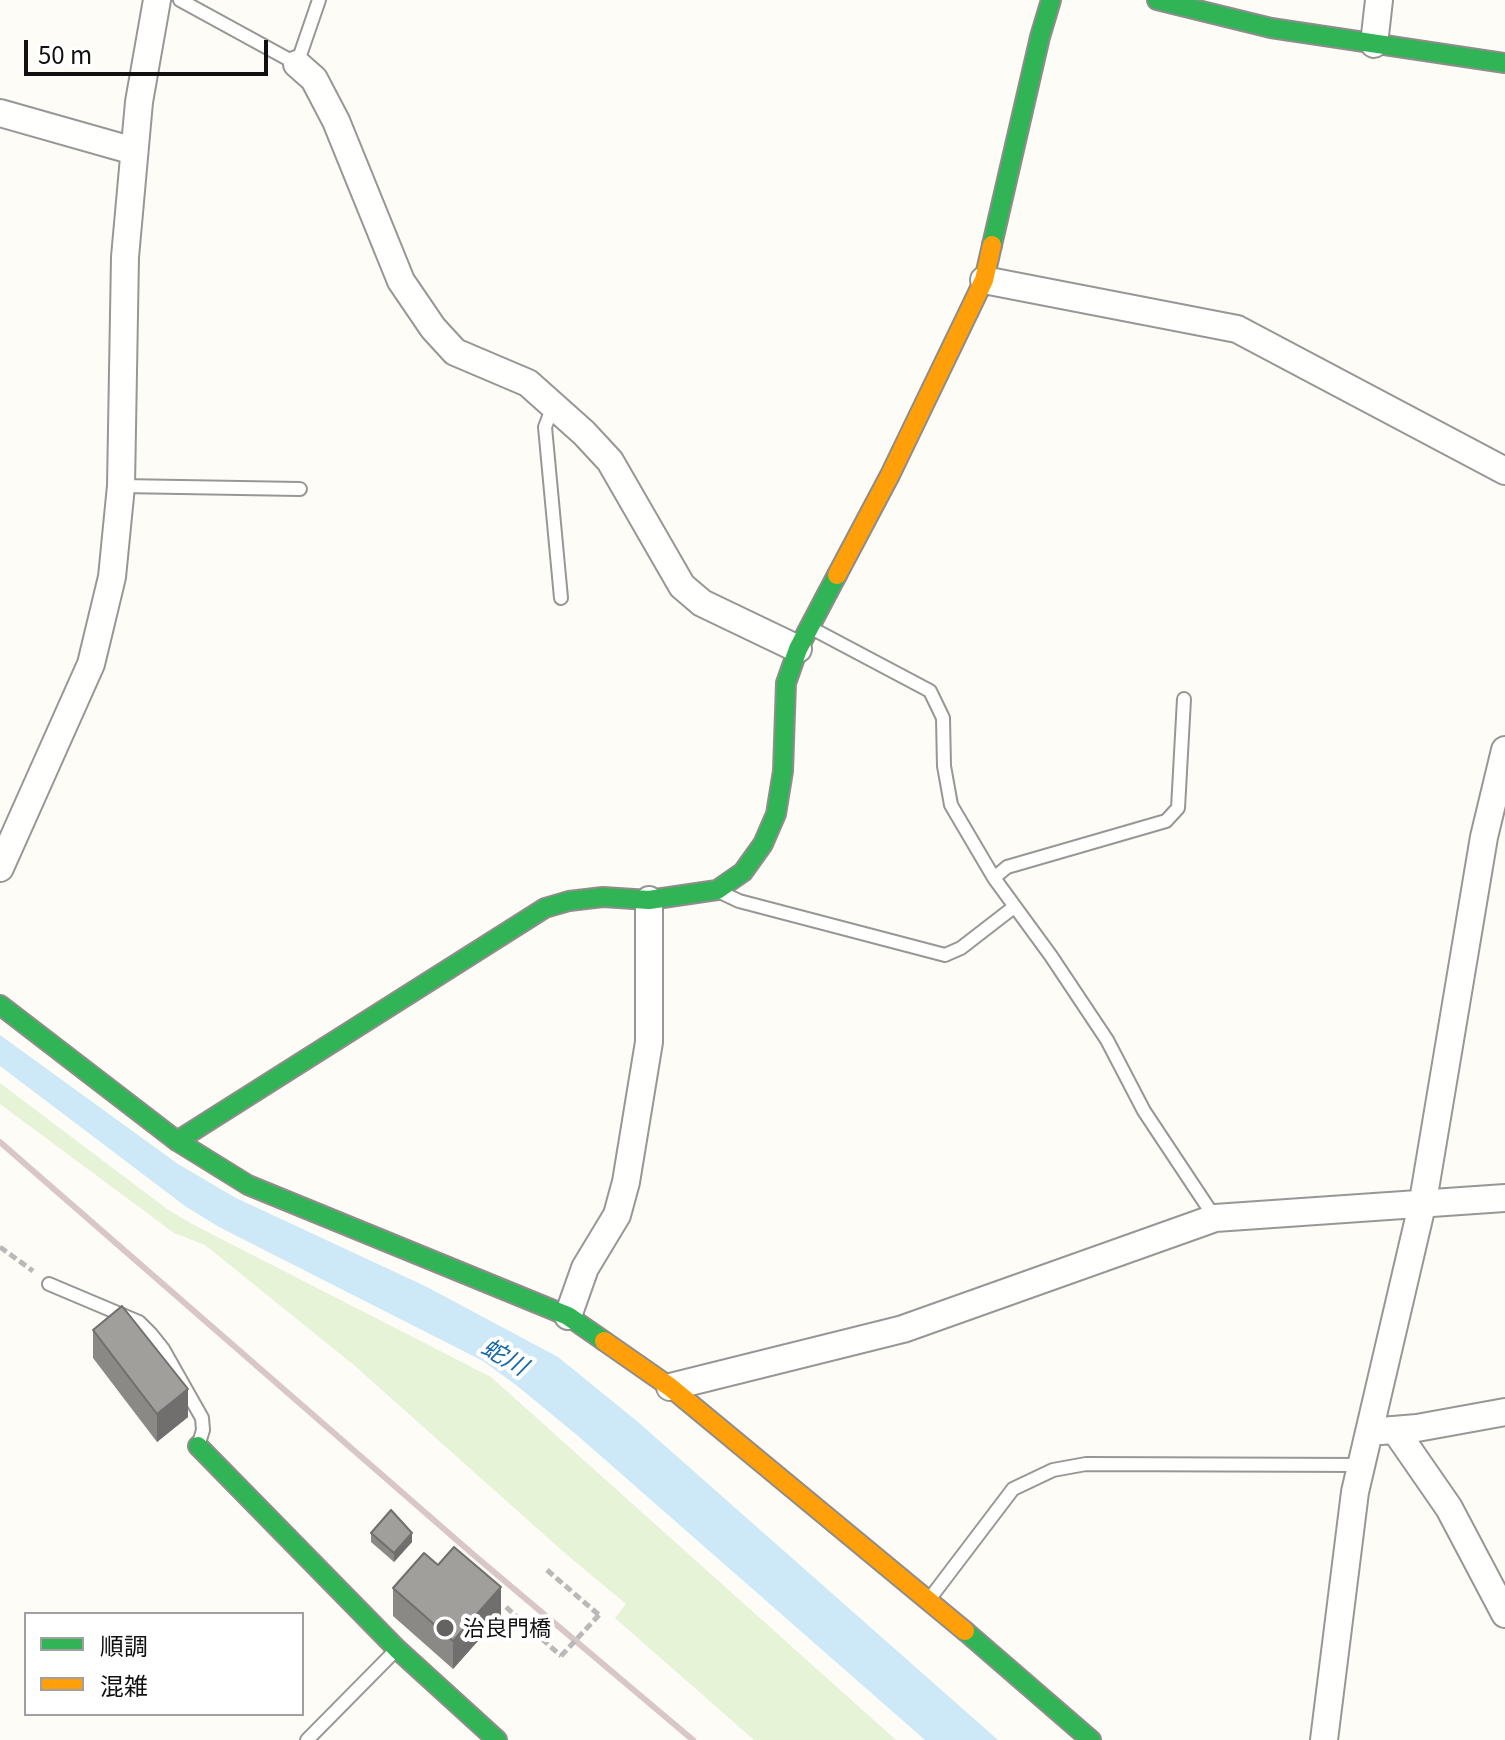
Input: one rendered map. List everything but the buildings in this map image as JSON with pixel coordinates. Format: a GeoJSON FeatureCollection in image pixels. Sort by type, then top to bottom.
{"type":"FeatureCollection","features":[{"type":"Feature","properties":{"kind":"street"},"geometry":{"type":"LineString","coordinates":[[0,868],[91,664],[112,577],[121,486],[125,257],[139,102],[157,0]]}},
{"type":"Feature","properties":{"kind":"street"},"geometry":{"type":"LineString","coordinates":[[177,1141],[545,908],[569,901],[603,897],[649,900],[717,890],[743,872],[763,844],[776,814],[783,771],[786,683],[804,638],[890,475],[984,280],[1051,0]]}},
{"type":"Feature","properties":{"kind":"street"},"geometry":{"type":"LineString","coordinates":[[1157,0],[1186,4],[1271,28],[1505,63]]}},
{"type":"Feature","properties":{"kind":"street"},"geometry":{"type":"LineString","coordinates":[[1374,44],[1379,0]]}},
{"type":"Feature","properties":{"kind":"street"},"geometry":{"type":"LineString","coordinates":[[297,64],[314,79],[336,121],[401,281],[433,328],[455,352],[528,383],[554,403],[610,461],[682,586],[702,603],[804,638]]}},
{"type":"Feature","properties":{"kind":"street"},"geometry":{"type":"LineString","coordinates":[[0,113],[134,151]]}},
{"type":"Feature","properties":{"kind":"street"},"geometry":{"type":"LineString","coordinates":[[984,280],[1237,329],[1505,471]]}},
{"type":"Feature","properties":{"kind":"street"},"geometry":{"type":"LineString","coordinates":[[1324,1740],[1355,1492],[1362,1465],[1382,1431],[1423,1201],[1495,835],[1505,750]]}},
{"type":"Feature","properties":{"kind":"street"},"geometry":{"type":"LineString","coordinates":[[568,1316],[585,1268],[617,1215],[626,1182],[649,1042],[649,900]]}},
{"type":"Feature","properties":{"kind":"street"},"geometry":{"type":"LineString","coordinates":[[0,1005],[177,1141],[270,1195],[568,1316],[670,1387],[929,1600],[1091,1740]]}},
{"type":"Feature","properties":{"kind":"street"},"geometry":{"type":"LineString","coordinates":[[670,1387],[903,1329],[1215,1218],[1423,1201],[1505,1198]]}},
{"type":"Feature","properties":{"kind":"street"},"geometry":{"type":"LineString","coordinates":[[1382,1431],[1505,1412]]}},
{"type":"Feature","properties":{"kind":"street"},"geometry":{"type":"LineString","coordinates":[[1382,1431],[1449,1508],[1505,1614]]}},
{"type":"Feature","properties":{"kind":"street"},"geometry":{"type":"LineString","coordinates":[[198,1446],[397,1649],[493,1739]]}},
{"type":"Feature","properties":{"kind":"lane"},"geometry":{"type":"LineString","coordinates":[[180,0],[297,64],[319,0]]}},
{"type":"Feature","properties":{"kind":"lane"},"geometry":{"type":"LineString","coordinates":[[554,403],[545,427],[561,598]]}},
{"type":"Feature","properties":{"kind":"lane"},"geometry":{"type":"LineString","coordinates":[[121,486],[300,489]]}},
{"type":"Feature","properties":{"kind":"lane"},"geometry":{"type":"LineString","coordinates":[[804,638],[930,691],[943,718],[944,766],[951,805],[994,878],[1107,1040],[1144,1111],[1215,1218]]}},
{"type":"Feature","properties":{"kind":"lane"},"geometry":{"type":"LineString","coordinates":[[994,878],[1007,867],[1166,821],[1178,808],[1184,699]]}},
{"type":"Feature","properties":{"kind":"lane"},"geometry":{"type":"LineString","coordinates":[[717,890],[739,901],[945,955],[961,948],[1014,907]]}},
{"type":"Feature","properties":{"kind":"lane"},"geometry":{"type":"LineString","coordinates":[[49,1284],[139,1322],[151,1334],[202,1418],[203,1430],[198,1446]]}},
{"type":"Feature","properties":{"kind":"lane"},"geometry":{"type":"LineString","coordinates":[[929,1600],[1013,1489],[1053,1470],[1086,1464],[1362,1465]]}},
{"type":"Feature","properties":{"kind":"lane"},"geometry":{"type":"LineString","coordinates":[[307,1740],[397,1649]]}},
{"type":"Feature","properties":{"kind":"path"},"geometry":{"type":"LineString","coordinates":[[0,1247],[49,1284]]}},
{"type":"Feature","properties":{"kind":"path"},"geometry":{"type":"LineString","coordinates":[[506,1607],[561,1656],[599,1615],[547,1570]]}},
{"type":"Feature","properties":{"kind":"green space"},"geometry":{"type":"Polygon","coordinates":[[[0,1083],[167,1209],[192,1224],[491,1377],[896,1740],[754,1740],[615,1618],[626,1604],[355,1366],[205,1245],[174,1233],[0,1104],[0,1083]]]}},
{"type":"Feature","properties":{"kind":"water","name":"蛇川"},"geometry":{"type":"Polygon","coordinates":[[[0,1035],[178,1164],[236,1198],[425,1286],[558,1357],[638,1422],[998,1740],[925,1740],[516,1385],[483,1361],[219,1227],[185,1206],[0,1066],[0,1035]]]}},
{"type":"Feature","properties":{"kind":"railway"},"geometry":{"type":"LineString","coordinates":[[0,1142],[475,1556],[693,1740]]}},
{"type":"Feature","properties":{"kind":"traffic: fast"},"geometry":{"type":"LineString","coordinates":[[992,245],[1051,0]]}},
{"type":"Feature","properties":{"kind":"traffic: fast"},"geometry":{"type":"LineString","coordinates":[[1157,0],[1271,28],[1505,63]]}},
{"type":"Feature","properties":{"kind":"traffic: fast"},"geometry":{"type":"LineString","coordinates":[[177,1141],[545,908],[569,901],[603,897],[649,900],[717,890],[743,872],[763,844],[776,814],[783,771],[786,683],[798,649],[837,575]]}},
{"type":"Feature","properties":{"kind":"traffic: fast"},"geometry":{"type":"LineString","coordinates":[[0,1005],[177,1141],[248,1185],[568,1316],[604,1341]]}},
{"type":"Feature","properties":{"kind":"traffic: fast"},"geometry":{"type":"LineString","coordinates":[[198,1446],[397,1649],[497,1740]]}},
{"type":"Feature","properties":{"kind":"traffic: fast"},"geometry":{"type":"LineString","coordinates":[[965,1631],[1091,1740]]}},
{"type":"Feature","properties":{"kind":"traffic: slow"},"geometry":{"type":"LineString","coordinates":[[837,575],[890,475],[984,280],[992,245]]}},
{"type":"Feature","properties":{"kind":"traffic: slow"},"geometry":{"type":"LineString","coordinates":[[604,1341],[670,1387],[965,1631]]}},
{"type":"Feature","properties":{"kind":"place","name":"治良門橋"},"geometry":{"type":"Point","coordinates":[445,1628]}}]}
